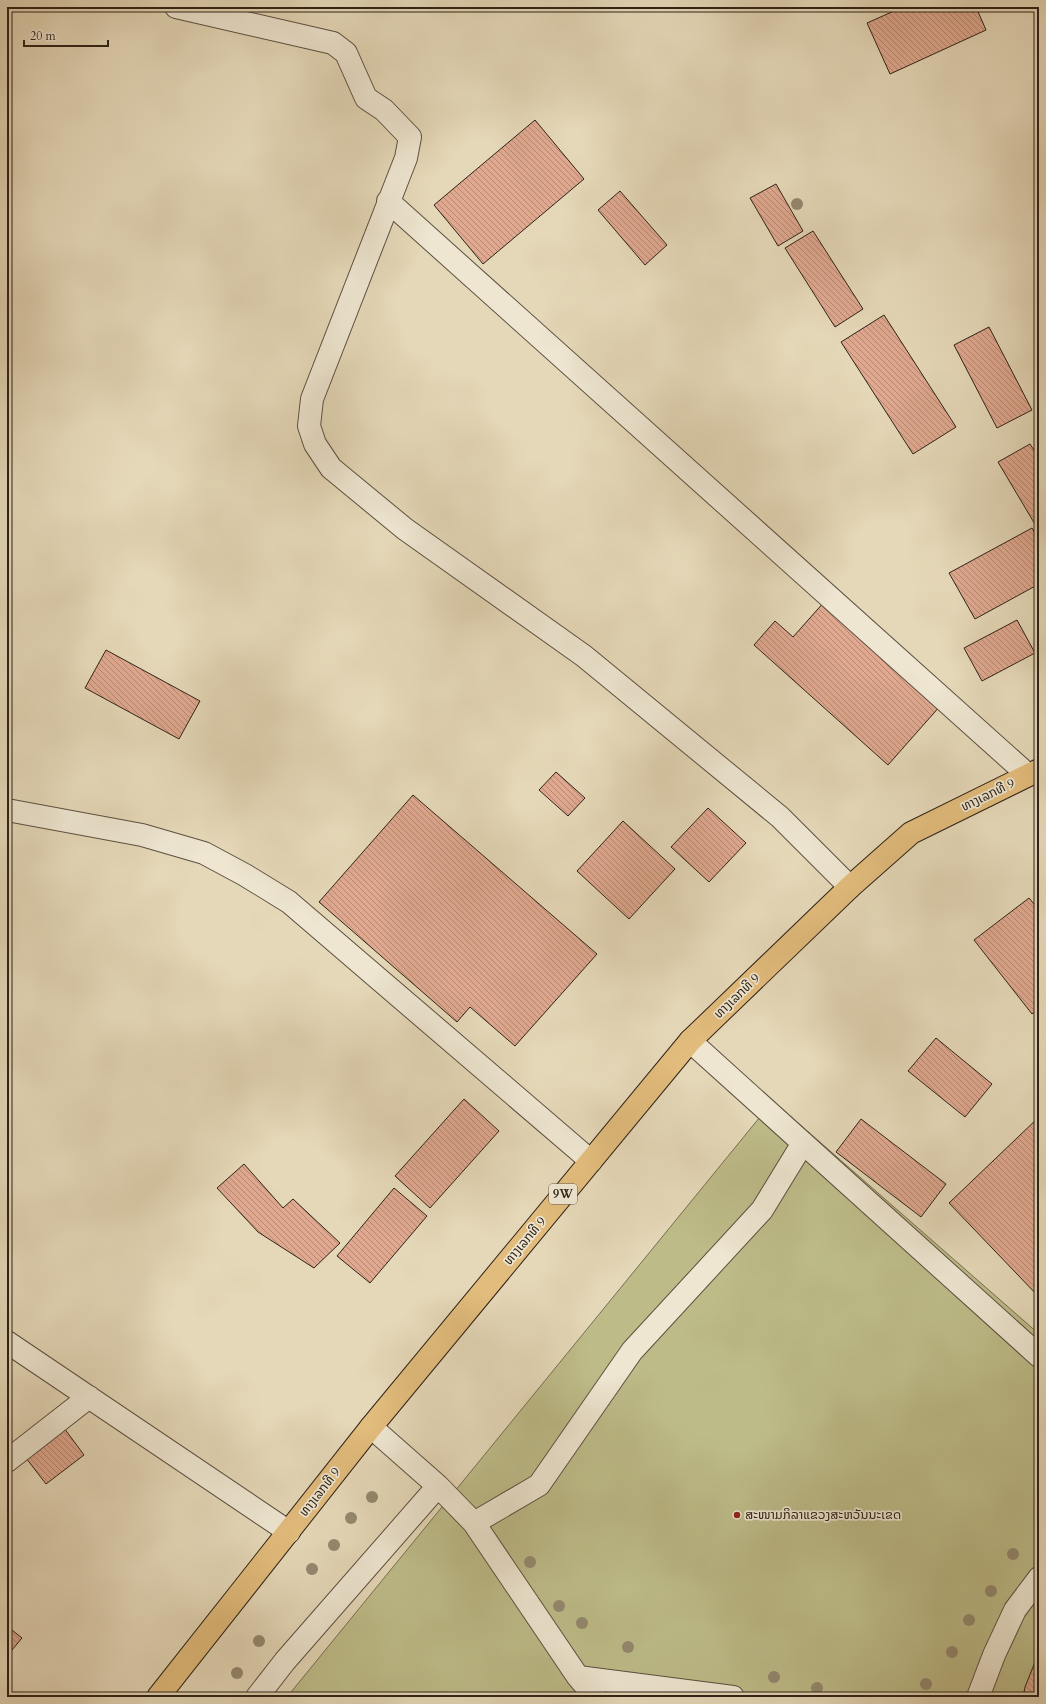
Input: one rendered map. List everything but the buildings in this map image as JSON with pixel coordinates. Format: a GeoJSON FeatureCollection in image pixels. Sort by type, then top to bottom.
{"type":"FeatureCollection","features":[{"type":"Feature","properties":{"kind":"main road","name":"ທາງເລກທີ 9"},"geometry":{"type":"LineString","coordinates":[[158,1697],[371,1427],[690,1041],[850,887],[911,833],[1033,772]]}},
{"type":"Feature","properties":{"kind":"street"},"geometry":{"type":"LineString","coordinates":[[176,7],[333,43],[346,53],[366,98],[384,110],[410,137],[406,158],[312,399],[309,426],[315,444],[332,468],[405,529],[584,656],[780,816],[850,887]]}},
{"type":"Feature","properties":{"kind":"street"},"geometry":{"type":"LineString","coordinates":[[388,201],[1033,772]]}},
{"type":"Feature","properties":{"kind":"street"},"geometry":{"type":"LineString","coordinates":[[7,810],[142,835],[204,854],[245,874],[289,902],[591,1161]]}},
{"type":"Feature","properties":{"kind":"street"},"geometry":{"type":"LineString","coordinates":[[690,1041],[1039,1356]]}},
{"type":"Feature","properties":{"kind":"street"},"geometry":{"type":"LineString","coordinates":[[474,1523],[539,1485],[632,1351],[762,1210],[803,1143]]}},
{"type":"Feature","properties":{"kind":"street"},"geometry":{"type":"LineString","coordinates":[[7,1342],[289,1532]]}},
{"type":"Feature","properties":{"kind":"street"},"geometry":{"type":"LineString","coordinates":[[7,1461],[89,1397]]}},
{"type":"Feature","properties":{"kind":"street"},"geometry":{"type":"LineString","coordinates":[[371,1427],[438,1486],[474,1523],[578,1677],[595,1697]]}},
{"type":"Feature","properties":{"kind":"street"},"geometry":{"type":"LineString","coordinates":[[256,1697],[285,1661],[438,1486]]}},
{"type":"Feature","properties":{"kind":"street"},"geometry":{"type":"LineString","coordinates":[[978,1697],[994,1656],[1015,1610],[1039,1578]]}},
{"type":"Feature","properties":{"kind":"street"},"geometry":{"type":"LineString","coordinates":[[578,1677],[733,1697]]}},
{"type":"Feature","properties":{"kind":"shaded area","name":"ສະໜາມກິລາແຂວງສະຫວັນນະເຂດ"},"geometry":{"type":"Polygon","coordinates":[[[773,1101],[1039,1334],[1039,1697],[287,1697],[773,1101]]]}},
{"type":"Feature","properties":{"kind":"place","name":"ສະໜາມກິລາແຂວງສະຫວັນນະເຂດ"},"geometry":{"type":"Point","coordinates":[737,1515]}}]}
